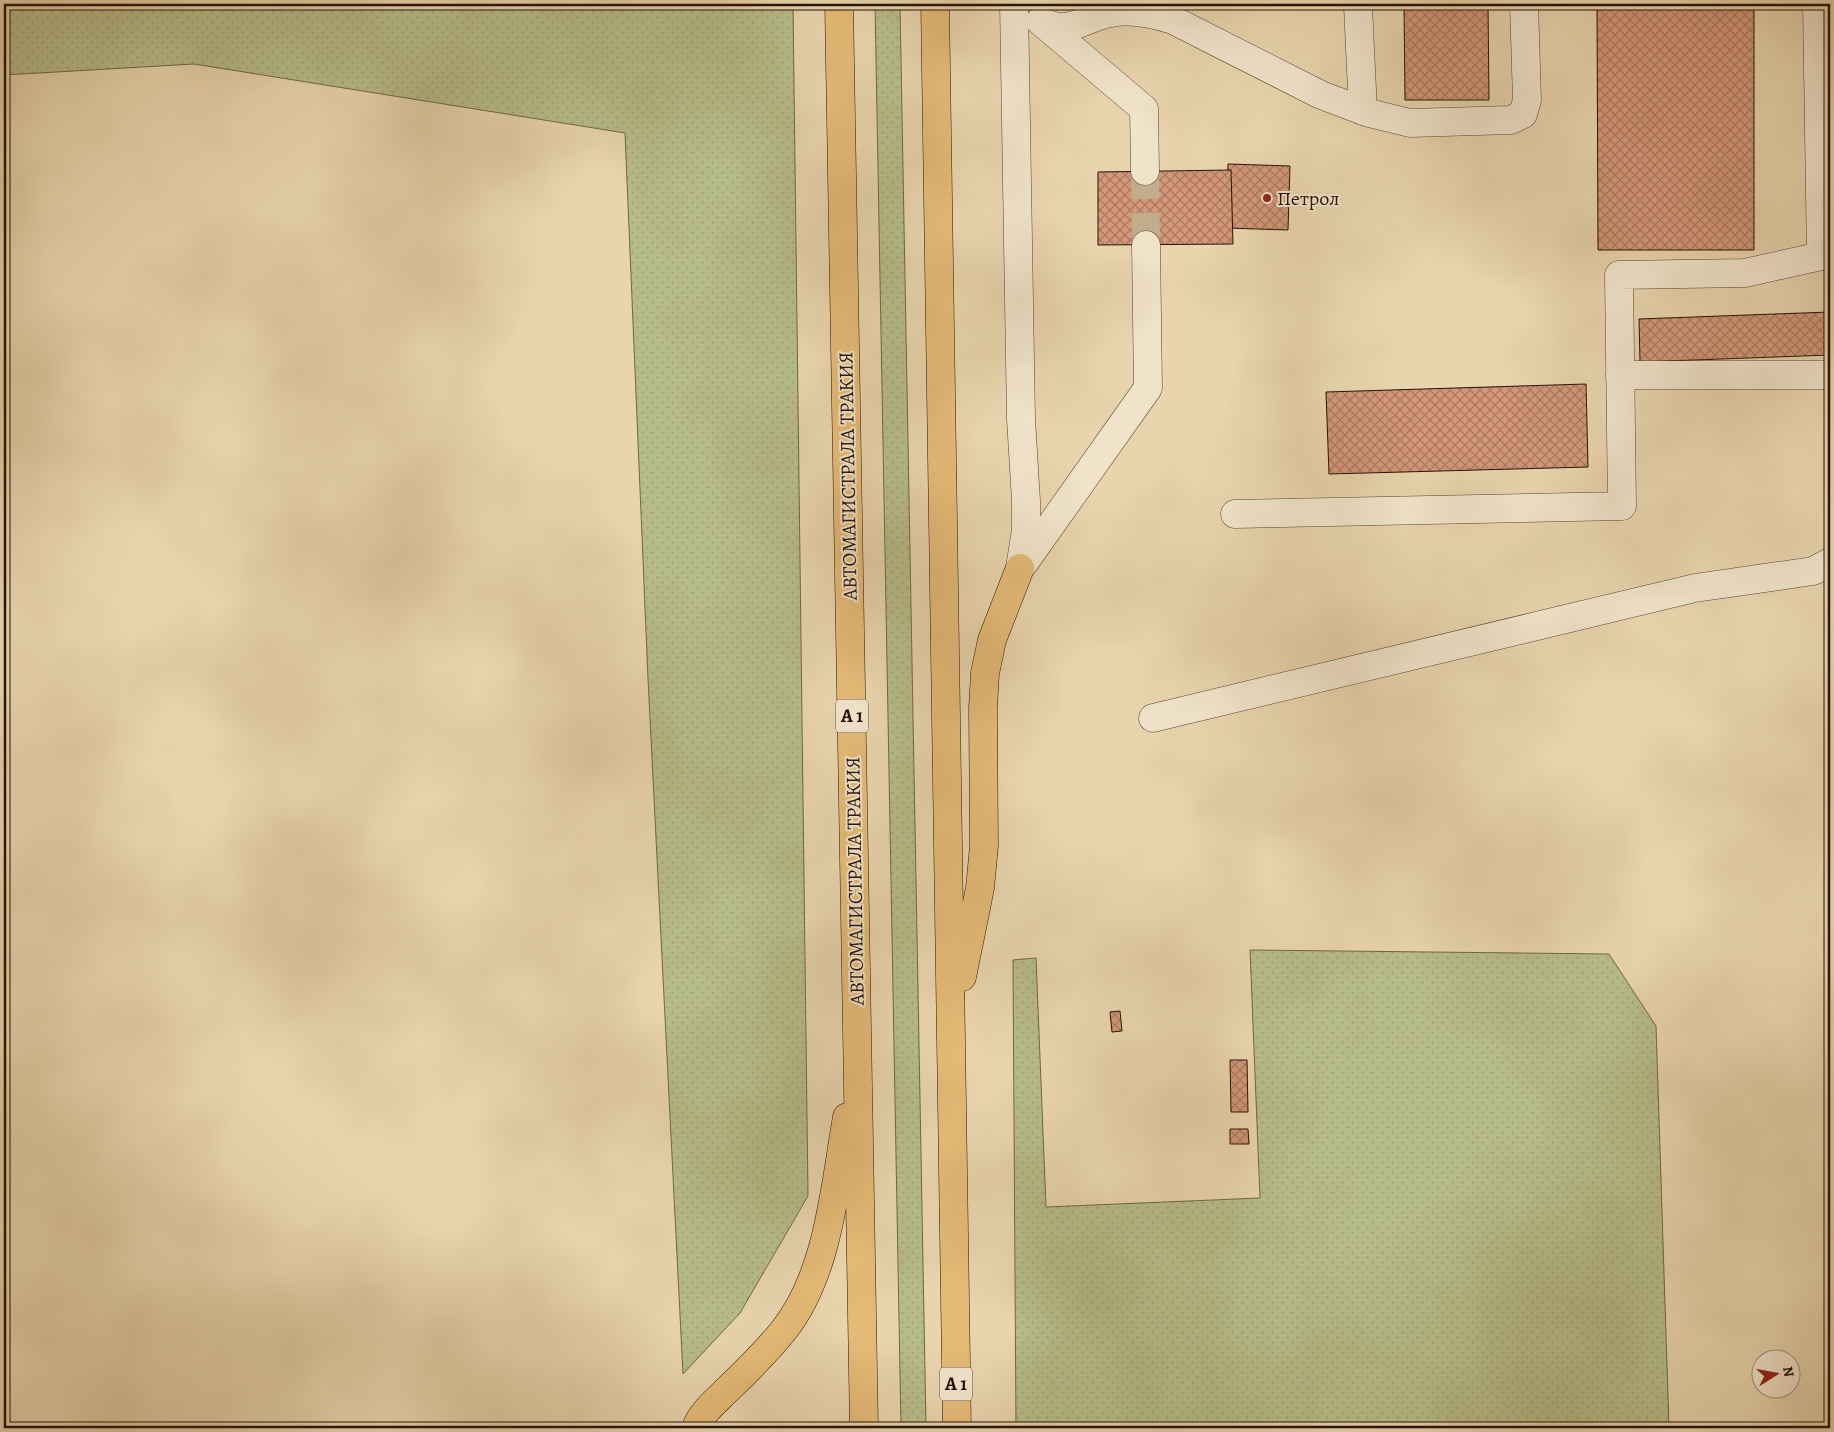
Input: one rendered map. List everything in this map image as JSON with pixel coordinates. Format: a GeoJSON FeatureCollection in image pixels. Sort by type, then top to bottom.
{"type":"FeatureCollection","features":[{"type":"Feature","properties":{"kind":"highway","name":"АВТОМАГИСТРАЛА ТРАКИЯ"},"geometry":{"type":"LineString","coordinates":[[839,4],[864,1428]]}},
{"type":"Feature","properties":{"kind":"highway","name":"A 1"},"geometry":{"type":"LineString","coordinates":[[934,4],[957,1428]]}},
{"type":"Feature","properties":{"kind":"highway"},"geometry":{"type":"LineString","coordinates":[[952,1032],[980,888],[984,846],[983,708],[985,672],[992,640],[1020,568]]}},
{"type":"Feature","properties":{"kind":"highway"},"geometry":{"type":"LineString","coordinates":[[696,1428],[708,1410],[770,1347],[786,1328],[813,1278],[826,1231],[858,1054]]}},
{"type":"Feature","properties":{"kind":"lane"},"geometry":{"type":"LineString","coordinates":[[1014,4],[1021,419],[1026,511],[1026,530],[1020,568]]}},
{"type":"Feature","properties":{"kind":"lane"},"geometry":{"type":"LineString","coordinates":[[1024,4],[1043,23],[1144,110],[1145,171]]}},
{"type":"Feature","properties":{"kind":"lane"},"geometry":{"type":"LineString","coordinates":[[1043,23],[1059,27],[1074,25],[1096,16],[1113,12],[1155,14],[1173,20],[1321,95],[1363,111],[1410,123],[1511,120],[1523,114],[1527,100],[1524,4]]}},
{"type":"Feature","properties":{"kind":"lane"},"geometry":{"type":"LineString","coordinates":[[1235,514],[1622,506],[1619,275],[1745,273],[1825,256],[1817,4]]}},
{"type":"Feature","properties":{"kind":"lane"},"geometry":{"type":"LineString","coordinates":[[1358,6],[1363,111]]}},
{"type":"Feature","properties":{"kind":"lane"},"geometry":{"type":"LineString","coordinates":[[1020,568],[1148,388],[1146,245]]}},
{"type":"Feature","properties":{"kind":"lane"},"geometry":{"type":"LineString","coordinates":[[1620,375],[1830,375]]}},
{"type":"Feature","properties":{"kind":"lane"},"geometry":{"type":"LineString","coordinates":[[1153,718],[1694,588],[1813,571],[1830,562]]}},
{"type":"Feature","properties":{"kind":"green space"},"geometry":{"type":"Polygon","coordinates":[[[4,4],[793,4],[808,1196],[740,1313],[683,1374],[648,679],[625,133],[194,64],[4,75],[4,4]]]}},
{"type":"Feature","properties":{"kind":"green space"},"geometry":{"type":"Polygon","coordinates":[[[875,4],[900,4],[926,1428],[901,1428],[875,4]]]}},
{"type":"Feature","properties":{"kind":"green space"},"geometry":{"type":"Polygon","coordinates":[[[1250,950],[1609,954],[1656,1026],[1669,1428],[1016,1428],[1013,960],[1036,958],[1046,1207],[1260,1198],[1250,950]]]}},
{"type":"Feature","properties":{"kind":"building"},"geometry":{"type":"Polygon","coordinates":[[[1404,4],[1488,4],[1489,100],[1405,100],[1404,4]]]}},
{"type":"Feature","properties":{"kind":"building"},"geometry":{"type":"Polygon","coordinates":[[[1597,4],[1754,4],[1754,250],[1598,250],[1597,4]]]}},
{"type":"Feature","properties":{"kind":"building"},"geometry":{"type":"Polygon","coordinates":[[[1228,164],[1290,166],[1288,230],[1226,228],[1228,164]]]}},
{"type":"Feature","properties":{"kind":"building"},"geometry":{"type":"Polygon","coordinates":[[[1231,170],[1233,244],[1098,245],[1098,172],[1231,170]]]}},
{"type":"Feature","properties":{"kind":"building"},"geometry":{"type":"Polygon","coordinates":[[[1830,312],[1830,355],[1640,362],[1639,319],[1830,312]]]}},
{"type":"Feature","properties":{"kind":"building"},"geometry":{"type":"Polygon","coordinates":[[[1586,384],[1588,467],[1329,474],[1326,392],[1586,384]]]}},
{"type":"Feature","properties":{"kind":"building"},"geometry":{"type":"Polygon","coordinates":[[[1120,1011],[1122,1031],[1112,1032],[1110,1012],[1120,1011]]]}},
{"type":"Feature","properties":{"kind":"building"},"geometry":{"type":"Polygon","coordinates":[[[1230,1060],[1247,1060],[1248,1112],[1231,1112],[1230,1060]]]}},
{"type":"Feature","properties":{"kind":"building"},"geometry":{"type":"Polygon","coordinates":[[[1230,1129],[1248,1129],[1249,1144],[1230,1144],[1230,1129]]]}},
{"type":"Feature","properties":{"kind":"tunnel"},"geometry":{"type":"LineString","coordinates":[[1145,171],[1146,245]]}},
{"type":"Feature","properties":{"kind":"place","name":"Петрол"},"geometry":{"type":"Point","coordinates":[1267,198]}}]}
